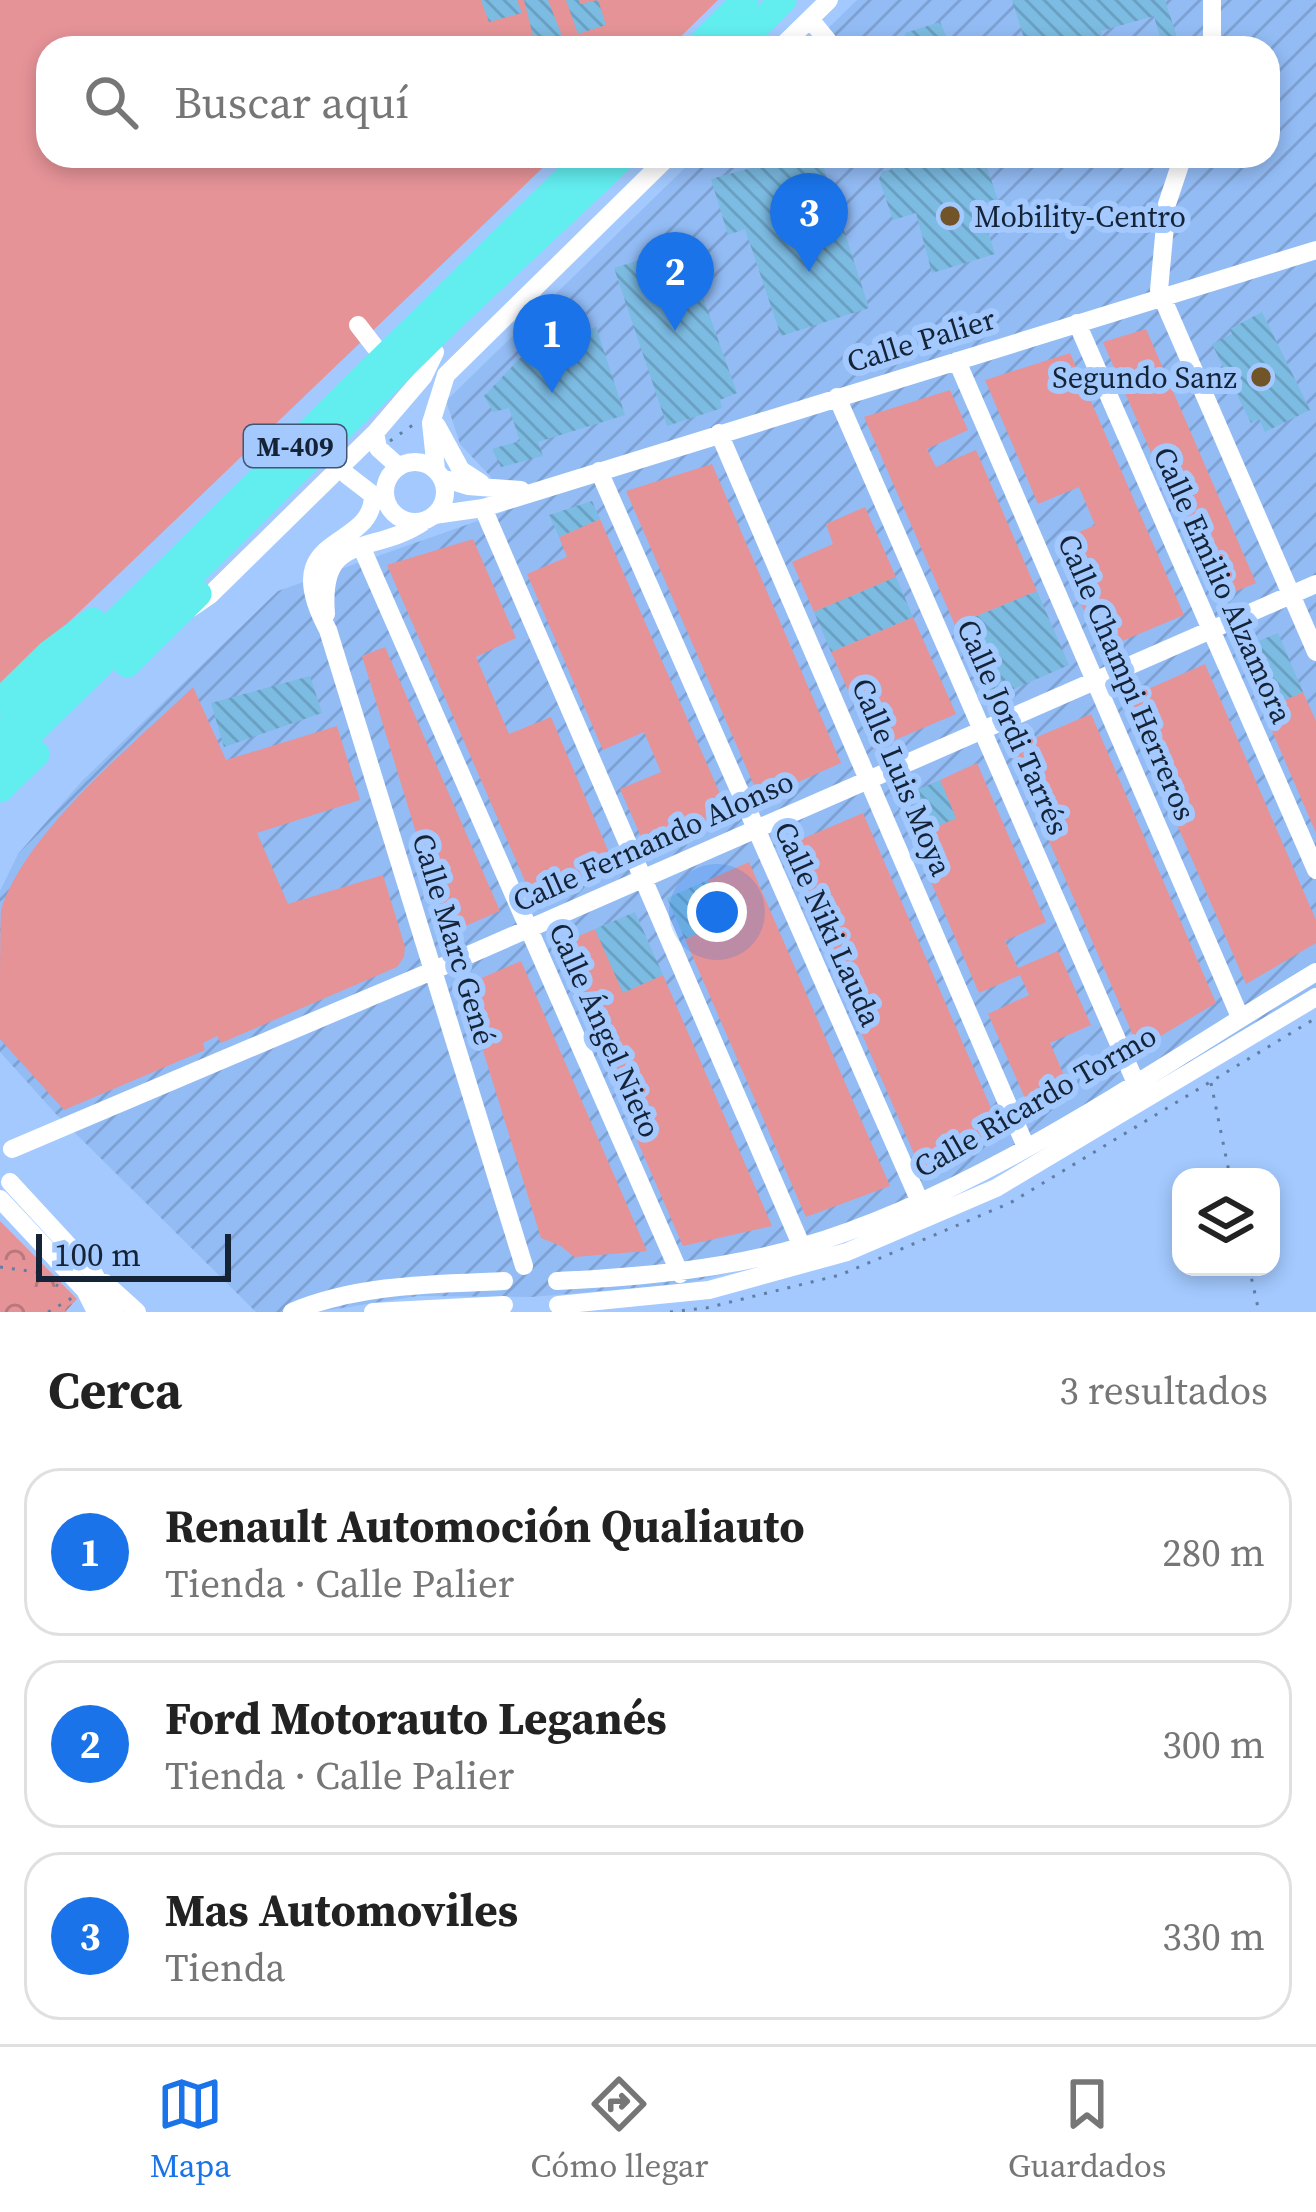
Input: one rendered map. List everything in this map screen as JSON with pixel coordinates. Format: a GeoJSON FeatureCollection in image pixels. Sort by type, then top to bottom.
{"type":"FeatureCollection","features":[{"type":"Feature","properties":{"kind":"highway"},"geometry":{"type":"LineString","coordinates":[[709,36],[745,0]]}},
{"type":"Feature","properties":{"kind":"highway"},"geometry":{"type":"LineString","coordinates":[[746,36],[783,0]]}},
{"type":"Feature","properties":{"kind":"highway","name":"M-409"},"geometry":{"type":"LineString","coordinates":[[0,713],[366,336],[567,168]]}},
{"type":"Feature","properties":{"kind":"highway","name":"M-409"},"geometry":{"type":"LineString","coordinates":[[0,736],[573,168]]}},
{"type":"Feature","properties":{"kind":"highway","name":"M-409"},"geometry":{"type":"LineString","coordinates":[[0,763],[457,313],[612,168]]}},
{"type":"Feature","properties":{"kind":"highway","name":"M-409"},"geometry":{"type":"LineString","coordinates":[[0,789],[499,287],[525,253]]}},
{"type":"Feature","properties":{"kind":"highway","name":"M-409"},"geometry":{"type":"LineString","coordinates":[[0,702],[50,653],[93,621]]}},
{"type":"Feature","properties":{"kind":"highway","name":"M-409"},"geometry":{"type":"LineString","coordinates":[[0,799],[53,737]]}},
{"type":"Feature","properties":{"kind":"street"},"geometry":{"type":"LineString","coordinates":[[792,36],[829,0]]}},
{"type":"Feature","properties":{"kind":"street"},"geometry":{"type":"LineString","coordinates":[[1212,0],[1212,36]]}},
{"type":"Feature","properties":{"kind":"street"},"geometry":{"type":"LineString","coordinates":[[810,19],[824,36]]}},
{"type":"Feature","properties":{"kind":"street"},"geometry":{"type":"LineString","coordinates":[[316,603],[321,574],[331,556],[380,523],[386,495],[431,418],[446,375],[657,168]]}},
{"type":"Feature","properties":{"kind":"street"},"geometry":{"type":"LineString","coordinates":[[1179,168],[1167,204],[1159,290],[1316,652]]}},
{"type":"Feature","properties":{"kind":"street","name":"Calle Palier"},"geometry":{"type":"LineString","coordinates":[[328,630],[326,574],[344,553],[408,532],[429,518],[487,498],[544,489],[1316,250]]}},
{"type":"Feature","properties":{"kind":"street","name":"Calle Emilio Alzamora"},"geometry":{"type":"LineString","coordinates":[[1077,322],[1316,870]]}},
{"type":"Feature","properties":{"kind":"street"},"geometry":{"type":"LineString","coordinates":[[170,622],[210,595],[338,477],[423,377],[435,352]]}},
{"type":"Feature","properties":{"kind":"street","name":"Calle Champi Herreros"},"geometry":{"type":"LineString","coordinates":[[956,361],[1240,1018]]}},
{"type":"Feature","properties":{"kind":"street","name":"Calle Jordi Tarrés"},"geometry":{"type":"LineString","coordinates":[[837,398],[1135,1081]]}},
{"type":"Feature","properties":{"kind":"street"},"geometry":{"type":"LineString","coordinates":[[338,477],[362,476],[386,495],[405,520],[429,518],[445,498],[431,418]]}},
{"type":"Feature","properties":{"kind":"street"},"geometry":{"type":"LineString","coordinates":[[431,418],[444,446],[487,498],[642,879],[802,1247]]}},
{"type":"Feature","properties":{"kind":"street"},"geometry":{"type":"LineString","coordinates":[[375,434],[378,448],[403,465],[417,462],[439,474]]}},
{"type":"Feature","properties":{"kind":"street","name":"Calle Luis Moya"},"geometry":{"type":"LineString","coordinates":[[719,434],[1026,1147]]}},
{"type":"Feature","properties":{"kind":"street","name":"Calle Niki Lauda"},"geometry":{"type":"LineString","coordinates":[[599,471],[920,1202]]}},
{"type":"Feature","properties":{"kind":"street","name":"Calle Palier"},"geometry":{"type":"LineString","coordinates":[[439,474],[487,498]]}},
{"type":"Feature","properties":{"kind":"street"},"geometry":{"type":"LineString","coordinates":[[328,630],[311,591],[316,561],[338,538],[360,525],[373,507],[373,495],[338,477]]}},
{"type":"Feature","properties":{"kind":"street","name":"Calle Ángel Nieto"},"geometry":{"type":"LineString","coordinates":[[362,546],[680,1274]]}},
{"type":"Feature","properties":{"kind":"street","name":"Calle Fernando Alonso"},"geometry":{"type":"LineString","coordinates":[[6,1142],[432,970],[1316,584]]}},
{"type":"Feature","properties":{"kind":"street","name":"Calle Marc Gené"},"geometry":{"type":"LineString","coordinates":[[328,630],[524,1266]]}},
{"type":"Feature","properties":{"kind":"street","name":"Calle Ricardo Tormo"},"geometry":{"type":"LineString","coordinates":[[524,1266],[543,1268],[557,1281],[680,1274],[802,1247],[920,1202],[1026,1147],[1316,972]]}},
{"type":"Feature","properties":{"kind":"street","name":"Calle Ricardo Tormo"},"geometry":{"type":"LineString","coordinates":[[557,1281],[556,1308],[709,1290],[847,1252],[996,1188],[1316,997]]}},
{"type":"Feature","properties":{"kind":"street"},"geometry":{"type":"LineString","coordinates":[[4,1192],[15,1166],[6,1142]]}},
{"type":"Feature","properties":{"kind":"street"},"geometry":{"type":"LineString","coordinates":[[4,1192],[136,1312]]}},
{"type":"Feature","properties":{"kind":"street"},"geometry":{"type":"LineString","coordinates":[[4,1192],[102,1311]]}},
{"type":"Feature","properties":{"kind":"street"},"geometry":{"type":"LineString","coordinates":[[292,1312],[316,1302],[418,1285],[505,1281],[524,1266]]}},
{"type":"Feature","properties":{"kind":"street"},"geometry":{"type":"LineString","coordinates":[[93,1272],[102,1311]]}},
{"type":"Feature","properties":{"kind":"street"},"geometry":{"type":"LineString","coordinates":[[373,1312],[506,1309],[505,1281]]}},
{"type":"Feature","properties":{"kind":"path"},"geometry":{"type":"LineString","coordinates":[[1210,1081],[1228,1168]]}},
{"type":"Feature","properties":{"kind":"path"},"geometry":{"type":"LineString","coordinates":[[0,1267],[36,1272],[102,1311]]}},
{"type":"Feature","properties":{"kind":"path"},"geometry":{"type":"LineString","coordinates":[[1251,1276],[1259,1312]]}},
{"type":"Feature","properties":{"kind":"path"},"geometry":{"type":"LineString","coordinates":[[47,1312],[74,1296]]}},
{"type":"Feature","properties":{"kind":"shaded area"},"geometry":{"type":"Polygon","coordinates":[[[857,0],[1316,0],[1316,987],[1141,1091],[806,1254],[683,1284],[531,1297],[418,1296],[317,1312],[256,1312],[0,1052],[0,891],[18,854],[82,781],[278,591],[506,511],[491,477],[460,444],[446,401],[685,168],[1280,168],[1280,36],[820,36],[857,0]]]}},
{"type":"Feature","properties":{"kind":"green space"},"geometry":{"type":"Polygon","coordinates":[[[0,0],[718,0],[681,36],[36,36],[36,168],[542,168],[0,688],[0,0]]]}},
{"type":"Feature","properties":{"kind":"green space"},"geometry":{"type":"Polygon","coordinates":[[[1146,329],[1256,583],[1215,600],[1103,342],[1146,329]]]}},
{"type":"Feature","properties":{"kind":"green space"},"geometry":{"type":"Polygon","coordinates":[[[1070,353],[1184,615],[1101,650],[1055,543],[1095,525],[1079,487],[1038,504],[985,380],[1070,353]]]}},
{"type":"Feature","properties":{"kind":"green space"},"geometry":{"type":"Polygon","coordinates":[[[950,390],[968,430],[927,449],[936,467],[976,450],[1037,591],[955,625],[864,417],[950,390]]]}},
{"type":"Feature","properties":{"kind":"green space"},"geometry":{"type":"Polygon","coordinates":[[[712,464],[841,763],[760,799],[626,491],[712,464]]]}},
{"type":"Feature","properties":{"kind":"green space"},"geometry":{"type":"Polygon","coordinates":[[[865,507],[896,577],[814,612],[792,562],[833,544],[826,524],[865,507]]]}},
{"type":"Feature","properties":{"kind":"green space"},"geometry":{"type":"Polygon","coordinates":[[[600,519],[728,812],[646,848],[620,789],[661,772],[644,732],[603,750],[527,574],[567,557],[559,537],[600,519]]]}},
{"type":"Feature","properties":{"kind":"green space"},"geometry":{"type":"Polygon","coordinates":[[[473,539],[516,638],[476,657],[509,734],[551,717],[613,862],[532,897],[387,565],[473,539]]]}},
{"type":"Feature","properties":{"kind":"green space"},"geometry":{"type":"Polygon","coordinates":[[[913,617],[956,714],[874,749],[831,652],[913,617]]]}},
{"type":"Feature","properties":{"kind":"green space"},"geometry":{"type":"Polygon","coordinates":[[[385,647],[500,911],[447,934],[362,656],[385,647]]]}},
{"type":"Feature","properties":{"kind":"green space"},"geometry":{"type":"Polygon","coordinates":[[[1205,664],[1316,920],[1316,943],[1246,984],[1123,700],[1205,664]]]}},
{"type":"Feature","properties":{"kind":"green space"},"geometry":{"type":"Polygon","coordinates":[[[193,687],[226,760],[337,726],[360,800],[257,833],[288,904],[383,875],[404,957],[397,967],[221,1043],[217,1036],[203,1043],[205,1050],[64,1110],[0,1039],[1,909],[34,849],[58,819],[193,687]]]}},
{"type":"Feature","properties":{"kind":"green space"},"geometry":{"type":"Polygon","coordinates":[[[1303,692],[1316,721],[1316,833],[1263,710],[1303,692]]]}},
{"type":"Feature","properties":{"kind":"green space"},"geometry":{"type":"Polygon","coordinates":[[[1091,714],[1216,1003],[1139,1049],[1009,749],[1091,714]]]}},
{"type":"Feature","properties":{"kind":"green space"},"geometry":{"type":"Polygon","coordinates":[[[977,763],[1046,922],[1005,941],[1018,968],[1058,951],[1091,1025],[1050,1043],[1070,1089],[1031,1112],[988,1014],[1029,995],[1020,975],[979,993],[912,838],[956,818],[940,780],[977,763]]]}},
{"type":"Feature","properties":{"kind":"green space"},"geometry":{"type":"Polygon","coordinates":[[[863,813],[1001,1131],[922,1172],[781,848],[863,813]]]}},
{"type":"Feature","properties":{"kind":"green space"},"geometry":{"type":"Polygon","coordinates":[[[749,862],[890,1186],[806,1217],[685,939],[726,921],[708,880],[749,862]]]}},
{"type":"Feature","properties":{"kind":"green space"},"geometry":{"type":"Polygon","coordinates":[[[595,929],[623,992],[663,975],[772,1226],[683,1246],[553,947],[595,929]]]}},
{"type":"Feature","properties":{"kind":"green space"},"geometry":{"type":"Polygon","coordinates":[[[521,961],[647,1251],[574,1257],[541,1238],[463,986],[521,961]]]}},
{"type":"Feature","properties":{"kind":"green space"},"geometry":{"type":"Polygon","coordinates":[[[0,1221],[77,1299],[65,1312],[0,1312],[0,1221]]]}},
{"type":"Feature","properties":{"kind":"building"},"geometry":{"type":"Polygon","coordinates":[[[481,0],[517,0],[522,13],[489,22],[481,0]]]}},
{"type":"Feature","properties":{"kind":"building"},"geometry":{"type":"Polygon","coordinates":[[[524,0],[548,0],[562,36],[533,36],[524,0]]]}},
{"type":"Feature","properties":{"kind":"building"},"geometry":{"type":"Polygon","coordinates":[[[566,0],[580,4],[598,0],[606,25],[578,34],[566,0]]]}},
{"type":"Feature","properties":{"kind":"building"},"geometry":{"type":"Polygon","coordinates":[[[1012,0],[1165,0],[1177,36],[1160,36],[1154,16],[1101,31],[1102,36],[1023,36],[1012,0]]]}},
{"type":"Feature","properties":{"kind":"building"},"geometry":{"type":"Polygon","coordinates":[[[940,22],[946,36],[906,36],[940,22]]]}},
{"type":"Feature","properties":{"kind":"building"},"geometry":{"type":"Polygon","coordinates":[[[751,168],[824,168],[869,308],[781,336],[745,229],[728,235],[711,179],[751,168]]]}},
{"type":"Feature","properties":{"kind":"building","name":"Mobility-Centro"},"geometry":{"type":"Polygon","coordinates":[[[987,168],[998,200],[979,204],[995,254],[932,273],[916,213],[893,220],[879,179],[882,171],[987,168]]]}},
{"type":"Feature","properties":{"kind":"building"},"geometry":{"type":"Polygon","coordinates":[[[685,246],[737,393],[720,400],[722,408],[667,426],[614,268],[685,246]]]}},
{"type":"Feature","properties":{"kind":"building","name":"Segundo Sanz"},"geometry":{"type":"Polygon","coordinates":[[[1262,312],[1310,410],[1265,432],[1259,419],[1251,423],[1212,344],[1262,312]]]}},
{"type":"Feature","properties":{"kind":"building"},"geometry":{"type":"Polygon","coordinates":[[[560,316],[567,336],[596,327],[625,415],[538,442],[543,456],[501,467],[492,449],[520,441],[509,408],[493,412],[484,396],[560,316]]]}},
{"type":"Feature","properties":{"kind":"building"},"geometry":{"type":"Polygon","coordinates":[[[592,501],[600,519],[559,537],[549,515],[592,501]]]}},
{"type":"Feature","properties":{"kind":"building"},"geometry":{"type":"Polygon","coordinates":[[[896,577],[913,617],[831,652],[814,612],[896,577]]]}},
{"type":"Feature","properties":{"kind":"building"},"geometry":{"type":"Polygon","coordinates":[[[1037,591],[1069,665],[988,700],[955,625],[1037,591]]]}},
{"type":"Feature","properties":{"kind":"building"},"geometry":{"type":"Polygon","coordinates":[[[1278,633],[1303,692],[1263,710],[1237,650],[1278,633]]]}},
{"type":"Feature","properties":{"kind":"building"},"geometry":{"type":"Polygon","coordinates":[[[310,676],[322,713],[224,747],[211,703],[310,676]]]}},
{"type":"Feature","properties":{"kind":"building"},"geometry":{"type":"Polygon","coordinates":[[[940,780],[956,818],[912,838],[895,799],[940,780]]]}},
{"type":"Feature","properties":{"kind":"building"},"geometry":{"type":"Polygon","coordinates":[[[708,880],[726,921],[685,939],[667,898],[708,880]]]}},
{"type":"Feature","properties":{"kind":"building"},"geometry":{"type":"Polygon","coordinates":[[[635,912],[663,975],[623,993],[595,929],[635,912]]]}},
{"type":"Feature","properties":{"kind":"place","name":"Mobility-Centro"},"geometry":{"type":"Point","coordinates":[950,216]}},
{"type":"Feature","properties":{"kind":"place","name":"Mas Automoviles"},"geometry":{"type":"Point","coordinates":[809,272]}},
{"type":"Feature","properties":{"kind":"place","name":"Ford Motorauto Leganés"},"geometry":{"type":"Point","coordinates":[675,331]}},
{"type":"Feature","properties":{"kind":"place","name":"Segundo Sanz"},"geometry":{"type":"Point","coordinates":[1261,377]}},
{"type":"Feature","properties":{"kind":"place","name":"Renault Automoción Qualiauto"},"geometry":{"type":"Point","coordinates":[552,393]}}]}
